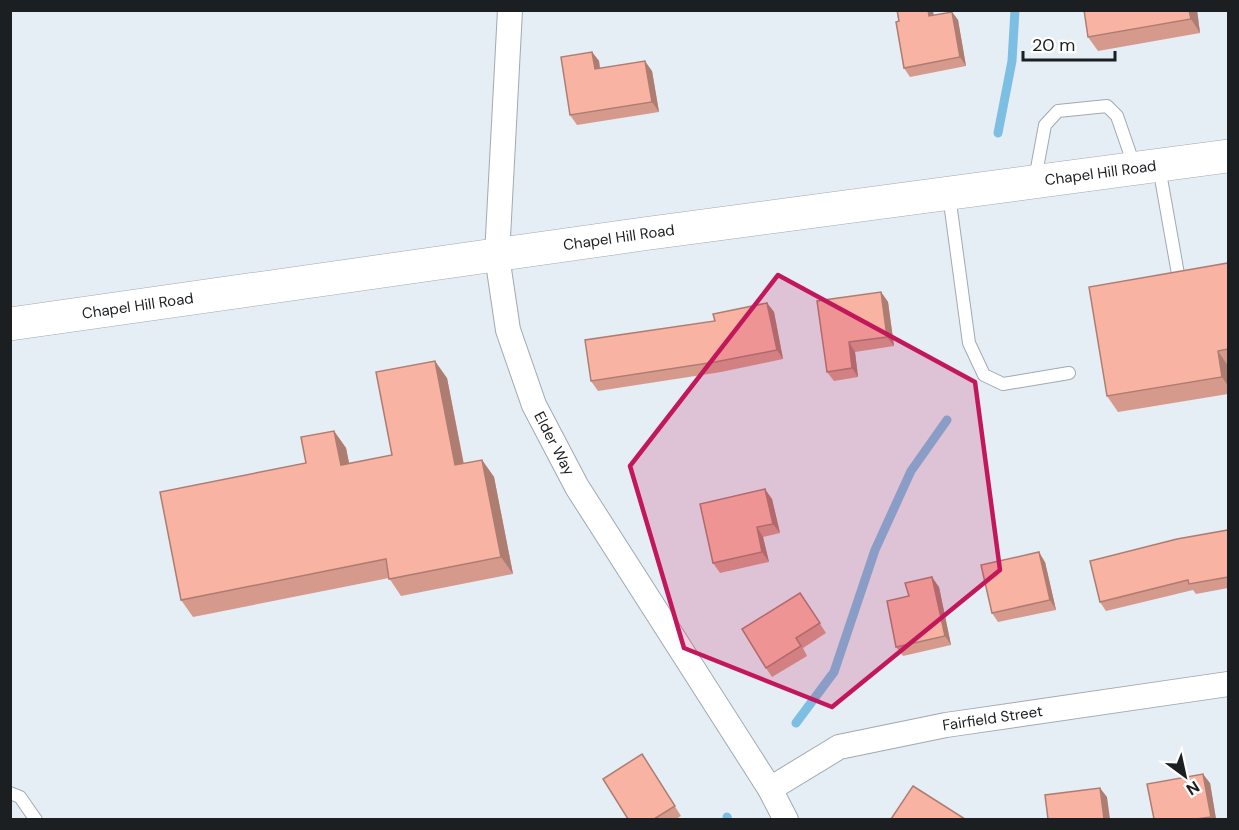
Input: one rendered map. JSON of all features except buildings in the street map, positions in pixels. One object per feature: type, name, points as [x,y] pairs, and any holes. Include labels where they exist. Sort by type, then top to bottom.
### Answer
[{"type":"main road","name":"Chapel Hill Road","points":[[10,324],[643,234],[1228,156]]},
{"type":"street","name":"Elder Way","points":[[510,10],[497,256],[508,330],[534,405],[577,487],[770,789],[786,819]]},
{"type":"street","name":"Fairfield Street","points":[[770,789],[839,747],[946,725],[1228,684]]},
{"type":"lane","points":[[1034,183],[1045,125],[1058,111],[1107,106],[1117,116],[1147,167],[1178,274]]},
{"type":"lane","points":[[949,195],[969,343],[984,375],[1003,384],[1069,373]]},
{"type":"lane","points":[[10,793],[20,797],[36,819]]},
{"type":"highlighted area","points":[[778,275],[975,382],[1000,570],[832,707],[684,648],[630,466]]},
{"type":"waterway","points":[[998,133],[1012,61],[1015,10]]},
{"type":"waterway","points":[[796,723],[834,672],[875,550],[911,471],[947,420]]}]
